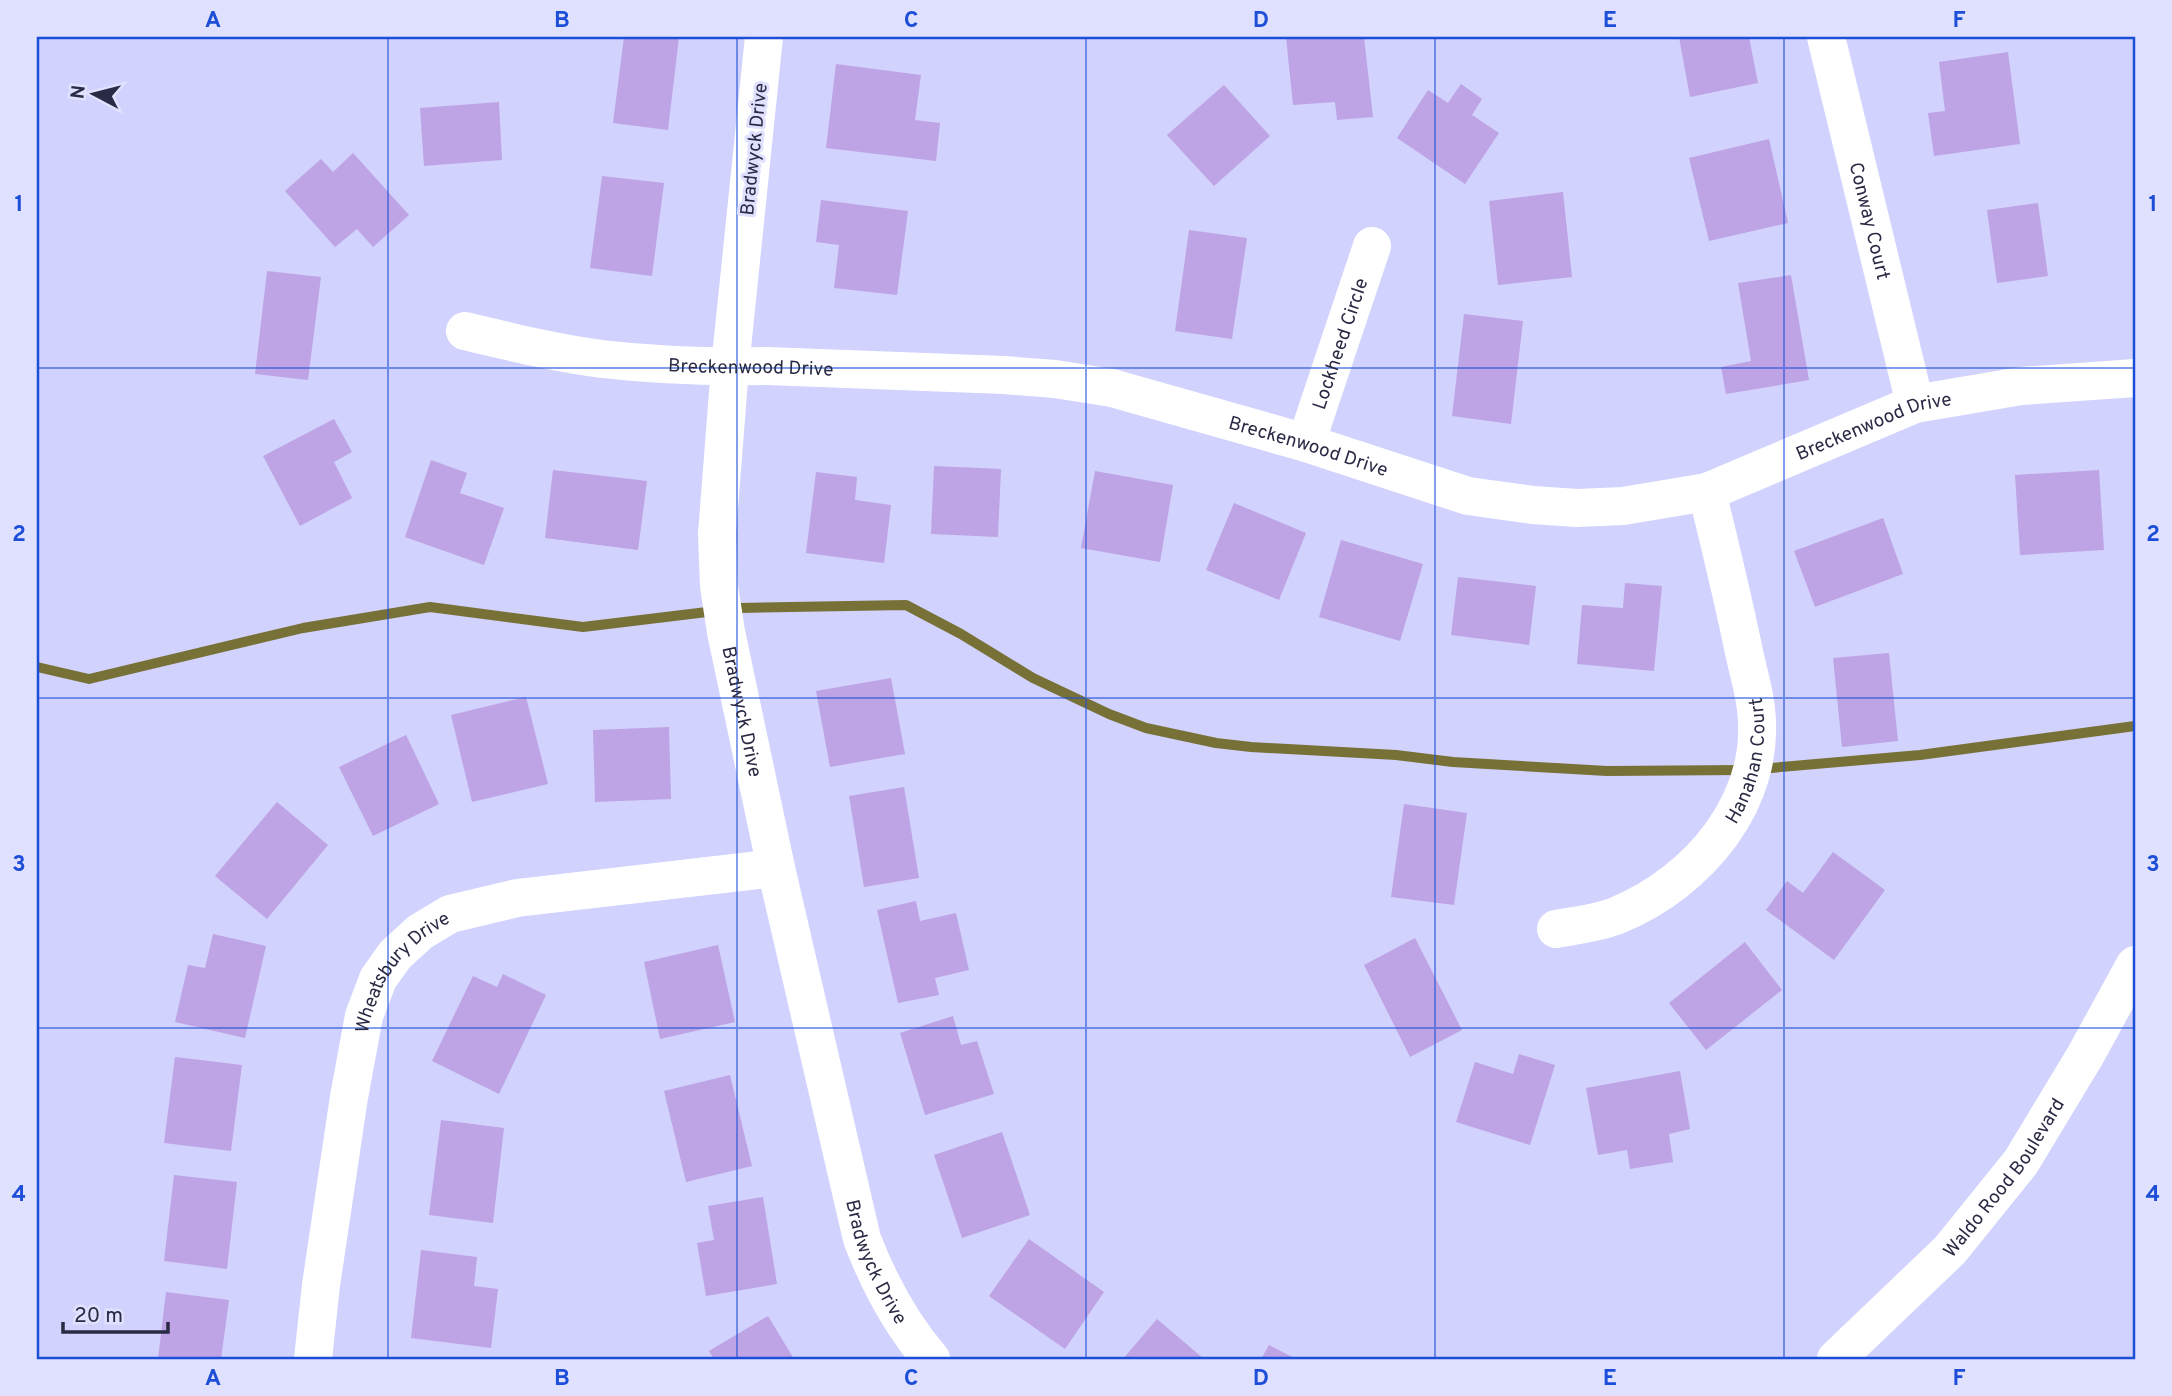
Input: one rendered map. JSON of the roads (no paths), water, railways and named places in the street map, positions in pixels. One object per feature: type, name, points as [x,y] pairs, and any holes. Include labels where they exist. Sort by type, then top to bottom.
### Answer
[{"type":"street","name":"Bradwyck Drive","points":[[764,37],[730,367],[717,534],[719,586],[726,632],[776,869],[862,1240],[876,1277],[892,1306],[931,1359]]},
{"type":"street","name":"Conway Court","points":[[1826,37],[1915,404]]},
{"type":"street","name":"Lockheed Circle","points":[[1306,443],[1372,246]]},
{"type":"street","name":"Breckenwood Drive","points":[[465,331],[549,351],[603,359],[730,367],[1004,375],[1083,382],[1306,443],[1468,496],[1533,506],[1577,509],[1623,506],[1707,492],[1915,404],[2021,386],[2135,378]]},
{"type":"street","name":"Hanahan Court","points":[[1556,929],[1617,916],[1666,890],[1695,865],[1721,837],[1736,814],[1749,783],[1756,747],[1756,710],[1707,492]]},
{"type":"street","name":"Wheatsbury Drive","points":[[313,1359],[323,1271],[364,1016],[378,979],[395,955],[420,932],[450,914],[480,905],[517,898],[776,869]]},
{"type":"street","name":"Waldo Rood Boulevard","points":[[1836,1359],[1950,1250],[2021,1162],[2085,1056],[2135,965]]},
{"type":"waterway","points":[[37,667],[89,679],[303,628],[430,607],[583,627],[740,608],[906,605],[961,634],[1033,678],[1109,714],[1146,728],[1216,743],[1607,771],[1743,770]]},
{"type":"waterway","points":[[1759,769],[1920,755],[2135,726]]}]
